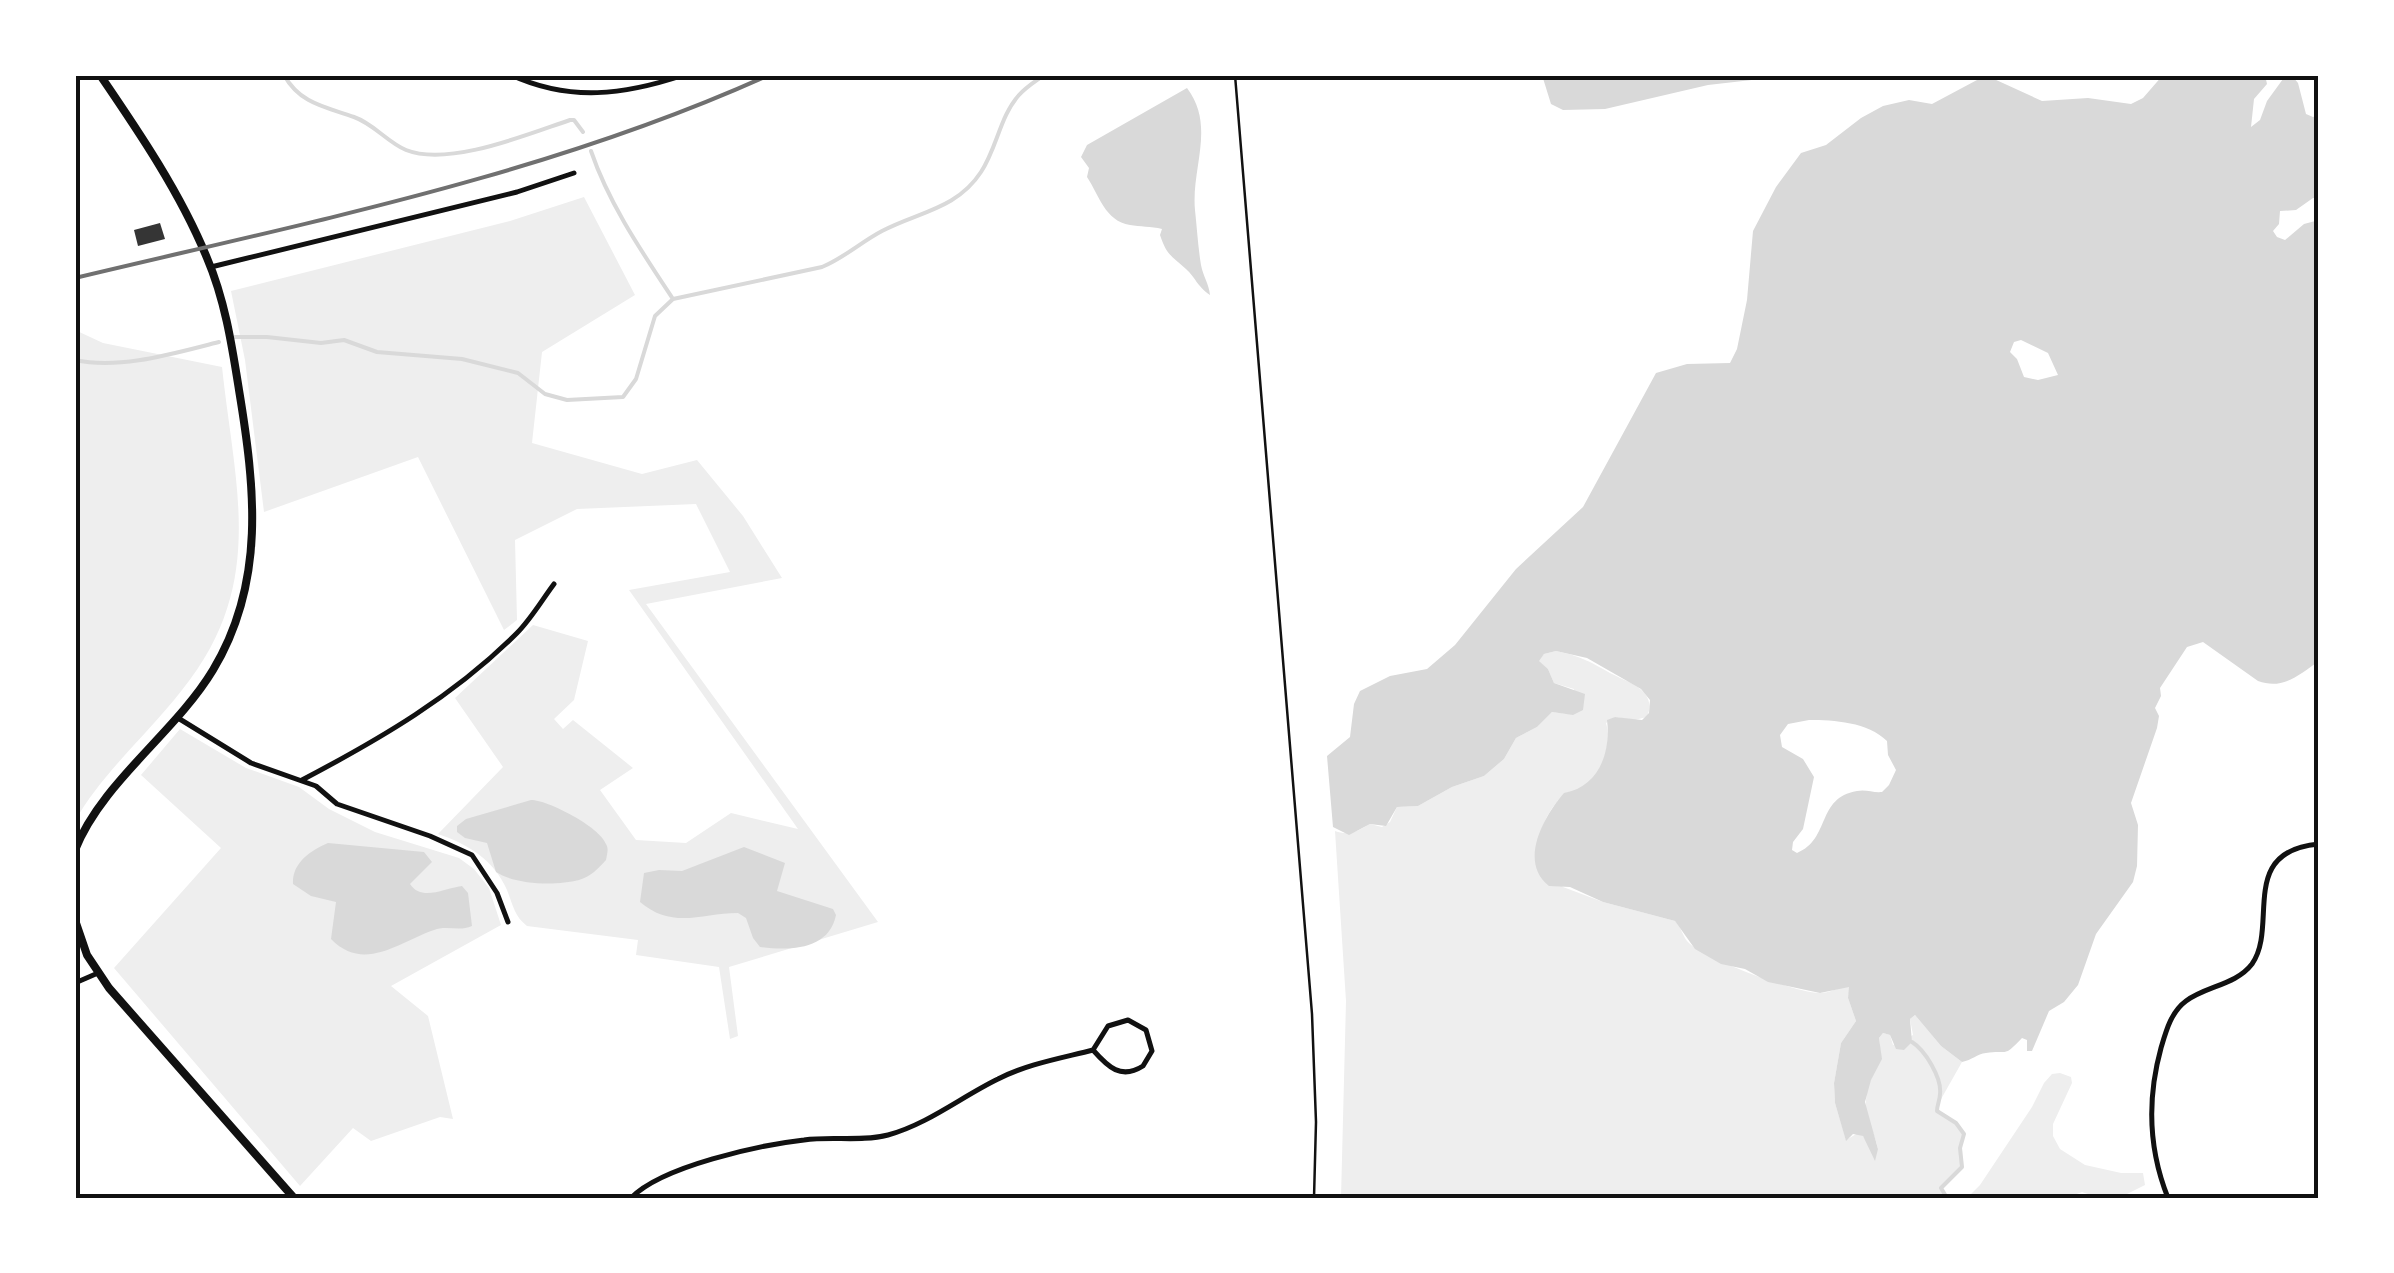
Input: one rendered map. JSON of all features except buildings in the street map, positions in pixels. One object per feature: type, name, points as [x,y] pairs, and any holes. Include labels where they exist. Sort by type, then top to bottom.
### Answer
[{"type":"street","points":[[75,850],[89,822],[212,672],[237,622],[252,558],[253,485],[248,446],[229,331],[211,267],[189,218],[100,75]]},
{"type":"street","points":[[511,75],[555,91],[590,94],[638,90],[684,75]]},
{"type":"street","points":[[211,267],[517,192],[574,172]]},
{"type":"street","points":[[302,780],[390,734],[430,707],[519,632],[554,584]]},
{"type":"street","points":[[178,718],[251,762],[316,786],[337,804],[430,836],[472,856],[497,892],[508,922]]},
{"type":"street","points":[[2168,1198],[2154,1154],[2150,1124],[2156,1067],[2171,1020],[2190,998],[2232,980],[2254,962],[2260,947],[2264,886],[2276,864],[2308,845],[2319,844]]},
{"type":"street","points":[[75,920],[98,974],[294,1198]]},
{"type":"street","points":[[75,983],[98,974]]},
{"type":"street","points":[[631,1198],[651,1182],[675,1171],[737,1154],[801,1140],[886,1135],[918,1124],[1006,1075],[1094,1050],[1108,1026],[1124,1020],[1143,1026],[1152,1042],[1146,1063],[1127,1073],[1110,1068],[1094,1050]]},
{"type":"path","points":[[1236,75],[1313,1034],[1314,1198]]},
{"type":"shaded area","points":[[1542,75],[1796,75],[1708,85],[1605,109],[1563,110],[1551,104]]},
{"type":"shaded area","points":[[2163,75],[2265,75],[2267,84],[2254,99],[2251,127],[2260,120],[2267,101],[2283,79],[2293,77],[2306,114],[2319,115],[2319,198],[2296,210],[2280,211],[2279,224],[2273,231],[2285,240],[2304,224],[2319,220],[2319,661],[2290,680],[2275,684],[2258,681],[2203,642],[2187,647],[2160,688],[2155,708],[2159,716],[2157,728],[2131,803],[2138,825],[2133,882],[2096,934],[2078,985],[2064,1002],[2049,1011],[2032,1051],[2027,1051],[2027,1040],[2022,1038],[2008,1051],[1962,1062],[1941,1046],[1915,1015],[1910,1019],[1912,1042],[1904,1050],[1896,1049],[1890,1035],[1883,1033],[1879,1038],[1882,1059],[1865,1102],[1878,1149],[1875,1161],[1863,1136],[1853,1134],[1846,1141],[1835,1103],[1841,1043],[1856,1021],[1848,998],[1849,987],[1820,993],[1768,982],[1695,949],[1675,921],[1603,902],[1570,887],[1549,886],[1540,876],[1535,852],[1542,826],[1564,793],[1586,784],[1594,776],[1607,744],[1607,720],[1642,720],[1649,713],[1650,700],[1641,689],[1587,658],[1556,651],[1544,654],[1539,661],[1554,683],[1585,694],[1583,710],[1573,715],[1552,712],[1537,727],[1516,738],[1504,759],[1484,776],[1452,787],[1418,806],[1397,807],[1386,826],[1370,824],[1349,835],[1333,827],[1327,756],[1350,737],[1354,704],[1360,691],[1390,676],[1427,669],[1455,645],[1516,569],[1583,507],[1656,373],[1687,364],[1730,363],[1737,349],[1747,300],[1753,231],[1776,187],[1801,153],[1826,145],[1883,106],[1909,100],[1932,104],[1977,80],[1994,79],[2042,101],[2088,98],[2131,104],[2143,98]],"holes":[[[2021,340],[2048,353],[2058,375],[2038,380],[2024,377],[2010,352],[2014,342]],[[1809,720],[1850,723],[1879,735],[1887,741],[1888,755],[1896,770],[1882,792],[1857,791],[1835,802],[1815,838],[1797,853],[1792,850],[1793,842],[1803,829],[1814,777],[1803,759],[1782,747],[1780,735],[1788,724]]]},
{"type":"shaded area","points":[[1187,88],[1200,117],[1195,210],[1201,265],[1210,295],[1167,251],[1160,235],[1162,229],[1121,223],[1109,213],[1087,177],[1089,168],[1081,157],[1087,145]]},
{"type":"shaded area","points":[[584,197],[635,295],[542,352],[532,443],[642,474],[697,460],[743,516],[782,578],[646,604],[878,922],[729,967],[738,1036],[730,1039],[719,967],[636,955],[638,940],[527,926],[517,914],[502,879],[487,862],[470,848],[438,834],[503,767],[455,698],[533,625],[588,641],[574,700],[554,719],[563,729],[573,720],[633,768],[600,790],[636,840],[686,843],[731,813],[798,829],[629,590],[730,572],[696,504],[577,509],[515,540],[517,620],[504,630],[418,457],[264,512],[245,360],[231,291],[510,221]]},
{"type":"shaded area","points":[[75,330],[103,343],[222,367],[239,534],[226,612],[209,651],[182,690],[98,786],[75,821]]},
{"type":"shaded area","points":[[1556,651],[1584,659],[1633,684],[1649,700],[1649,708],[1647,717],[1615,717],[1606,723],[1608,740],[1601,767],[1583,788],[1556,803],[1545,821],[1535,855],[1563,887],[1675,921],[1687,941],[1729,965],[1808,991],[1823,993],[1850,987],[1848,998],[1856,1021],[1841,1043],[1835,1103],[1846,1140],[1858,1133],[1873,1152],[1878,1149],[1866,1101],[1879,1057],[1879,1038],[1883,1033],[1890,1035],[1893,1045],[1913,1035],[1910,1019],[1915,1015],[1941,1046],[1962,1062],[1936,1108],[1964,1134],[1960,1148],[1962,1167],[1941,1188],[1947,1198],[1341,1198],[1346,1001],[1335,831],[1353,832],[1370,824],[1382,827],[1390,822],[1397,807],[1418,806],[1452,787],[1484,776],[1504,759],[1516,738],[1537,727],[1552,712],[1567,714],[1574,689],[1554,683],[1548,669],[1538,661],[1544,654]]},
{"type":"shaded area","points":[[180,729],[246,768],[299,787],[329,809],[375,832],[459,858],[489,888],[501,925],[391,986],[428,1016],[453,1119],[440,1117],[371,1141],[353,1128],[300,1186],[114,968],[221,848],[141,775]]},
{"type":"shaded area","points":[[531,800],[561,809],[594,830],[607,846],[606,860],[579,880],[525,882],[496,872],[487,843],[457,832],[457,826],[466,819]]},
{"type":"shaded area","points":[[328,843],[424,852],[432,862],[410,884],[427,893],[462,886],[468,893],[472,926],[439,929],[382,952],[356,954],[343,949],[331,939],[336,902],[311,896],[293,884],[303,859]]},
{"type":"shaded area","points":[[744,847],[785,863],[777,891],[833,909],[836,915],[832,927],[817,942],[784,949],[760,947],[746,918],[738,913],[676,918],[652,911],[640,902],[644,873],[682,871]]},
{"type":"shaded area","points":[[2052,1074],[2071,1077],[2072,1083],[2053,1124],[2053,1136],[2060,1149],[2085,1165],[2121,1173],[2143,1173],[2145,1185],[2119,1198],[2100,1198],[2082,1192],[2066,1198],[1967,1198],[1980,1185],[2044,1083]]},
{"type":"waterway","points":[[284,75],[306,98],[361,120],[399,147],[424,154],[488,147],[570,120],[583,132]]},
{"type":"waterway","points":[[235,337],[321,343],[344,340],[377,352],[462,359],[518,373],[545,394],[567,400],[623,397],[636,379],[655,316],[673,299],[822,267],[882,231],[949,202],[981,172],[1013,103],[1044,75]]},
{"type":"waterway","points":[[591,151],[617,209],[673,299]]},
{"type":"waterway","points":[[75,360],[129,362],[219,342]]},
{"type":"waterway","points":[[1912,1042],[1927,1058],[1938,1080],[1937,1111],[1956,1123],[1964,1134],[1960,1148],[1962,1167],[1941,1188],[1947,1198]]},
{"type":"railway","points":[[75,278],[339,216],[514,168],[600,141],[769,75]]}]
